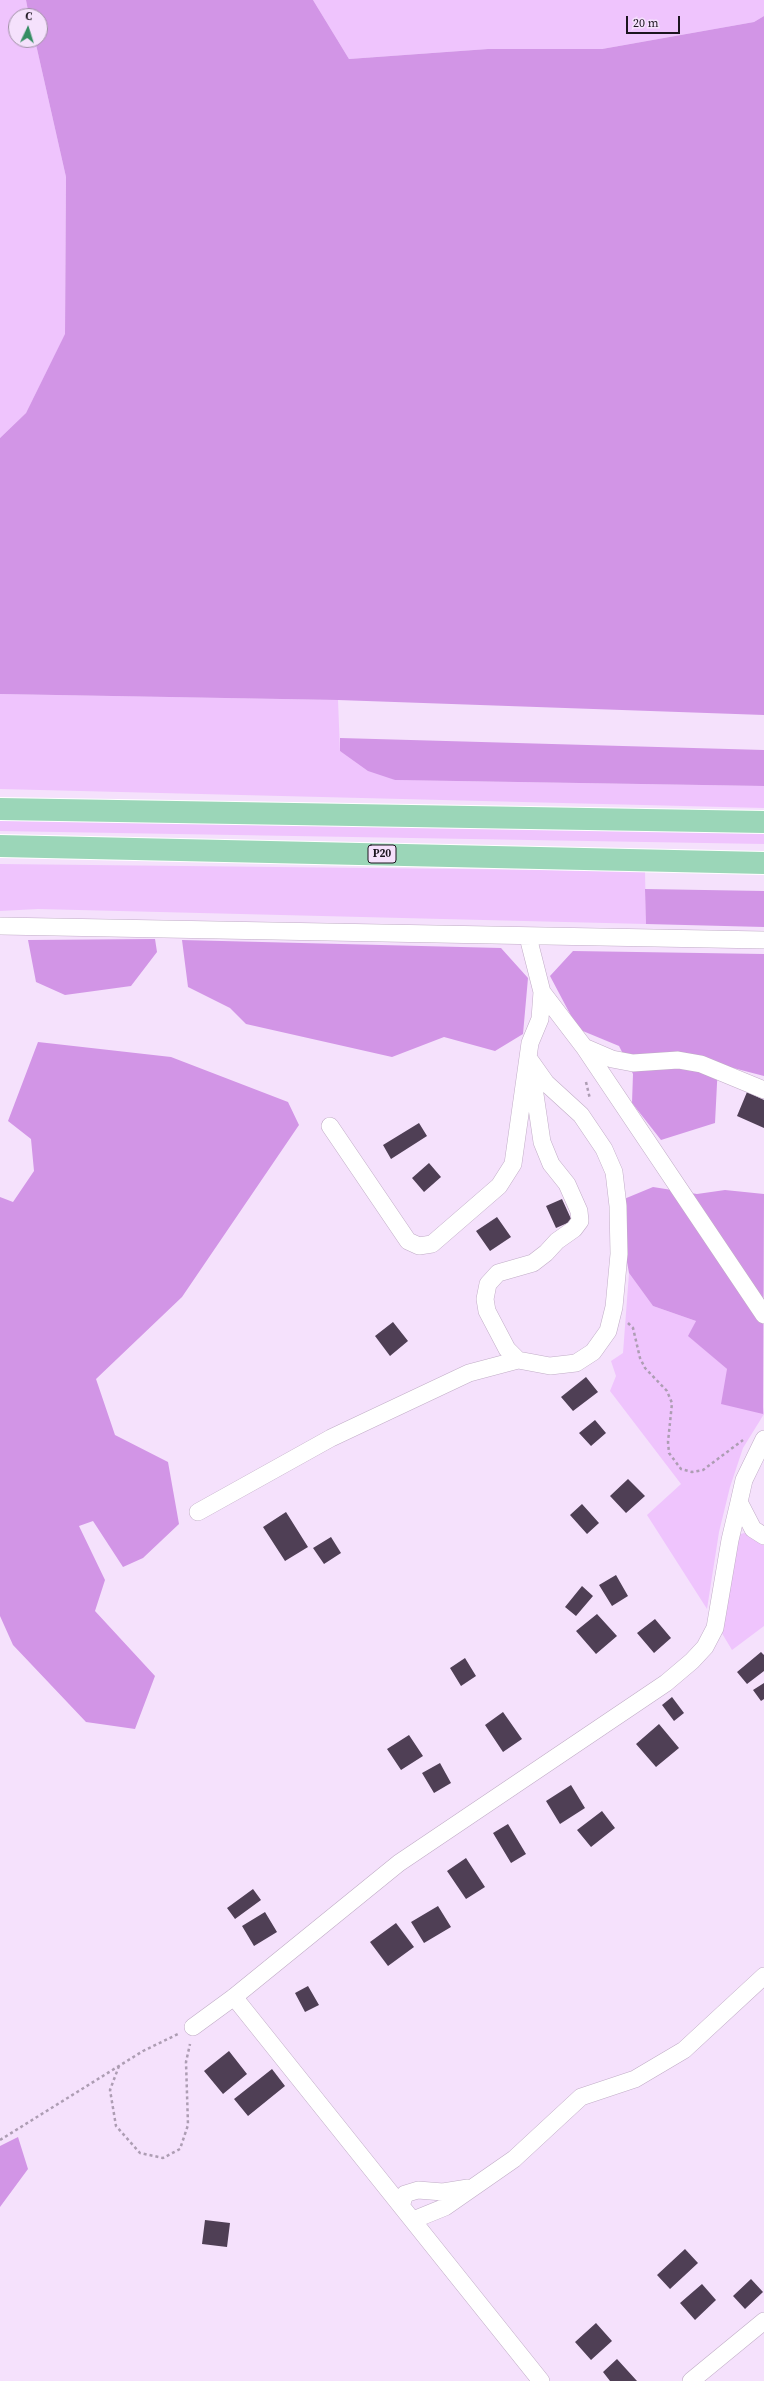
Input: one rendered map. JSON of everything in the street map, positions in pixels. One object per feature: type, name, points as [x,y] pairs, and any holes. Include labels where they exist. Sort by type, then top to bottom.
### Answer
[{"type":"main road","points":[[0,809],[764,822]]},
{"type":"main road","name":"Р20","points":[[0,846],[38,845],[764,863]]},
{"type":"street","points":[[0,926],[528,937],[764,940]]},
{"type":"street","points":[[330,1126],[408,1241],[419,1246],[432,1244],[500,1186],[513,1164],[530,1043],[540,1019],[542,992],[528,937]]},
{"type":"street","points":[[542,992],[584,1047],[764,1315]]},
{"type":"street","points":[[584,1047],[612,1059],[633,1063],[678,1060],[701,1064],[764,1090]]},
{"type":"street","points":[[198,1512],[331,1438],[470,1373],[518,1360],[550,1366],[576,1363],[593,1352],[608,1331],[614,1307],[618,1254],[618,1213],[614,1172],[604,1149],[581,1115],[546,1083],[529,1058]]},
{"type":"street","points":[[518,1360],[507,1350],[487,1311],[485,1298],[488,1284],[498,1274],[533,1263],[546,1253],[556,1241],[574,1229],[580,1221],[580,1211],[567,1184],[551,1164],[542,1142],[529,1058]]},
{"type":"street","points":[[193,2028],[234,1997],[399,1863],[666,1683],[692,1661],[705,1646],[715,1628],[730,1540],[744,1480],[764,1439]]},
{"type":"street","points":[[739,1502],[753,1529],[764,1536]]},
{"type":"street","points":[[413,2220],[445,2207],[514,2159],[582,2097],[634,2080],[684,2050],[764,1976]]},
{"type":"street","points":[[234,1997],[541,2381]]},
{"type":"street","points":[[401,2206],[405,2194],[418,2190],[443,2192],[474,2186]]},
{"type":"street","points":[[691,2381],[764,2321]]},
{"type":"path","points":[[586,1078],[592,1106]]},
{"type":"path","points":[[614,1307],[633,1328],[640,1358],[646,1368],[667,1391],[672,1403],[668,1442],[670,1453],[681,1469],[692,1472],[703,1470],[747,1438]]},
{"type":"path","points":[[119,2066],[110,2090],[116,2126],[140,2153],[163,2158],[180,2149],[188,2125],[186,2062],[193,2028]]},
{"type":"path","points":[[0,2140],[143,2050],[193,2028]]},
{"type":"shaded area","points":[[0,0],[26,0],[28,8],[8,8],[8,48],[37,48],[66,177],[65,335],[26,413],[0,438]]},
{"type":"shaded area","points":[[26,0],[313,0],[349,59],[488,49],[602,49],[754,22],[764,16],[764,715],[338,700],[0,694],[0,438],[26,413],[65,334],[66,177],[37,48],[48,48],[48,8],[28,8]]},
{"type":"shaded area","points":[[313,0],[764,0],[764,16],[754,22],[602,49],[488,49],[349,59]]},
{"type":"shaded area","points":[[0,694],[338,700],[340,751],[395,780],[764,786],[764,808],[0,789]]},
{"type":"shaded area","points":[[340,738],[764,750],[764,786],[395,780],[368,771],[340,751]]},
{"type":"shaded area","points":[[0,818],[764,831],[764,844],[0,831]]},
{"type":"shaded area","points":[[0,864],[645,871],[646,924],[38,909],[0,911]]},
{"type":"shaded area","points":[[645,889],[764,891],[764,927],[646,924]]},
{"type":"shaded area","points":[[155,939],[157,952],[131,986],[65,995],[36,982],[28,940]]},
{"type":"shaded area","points":[[182,940],[501,948],[528,978],[523,1034],[495,1051],[444,1037],[392,1057],[246,1024],[230,1008],[188,987]]},
{"type":"shaded area","points":[[573,951],[764,954],[764,1076],[718,1064],[715,1123],[661,1140],[632,1103],[633,1074],[619,1046],[578,1029],[550,976]]},
{"type":"shaded area","points":[[38,1042],[171,1057],[288,1102],[299,1125],[182,1297],[96,1379],[115,1435],[168,1462],[179,1524],[143,1558],[123,1567],[93,1521],[79,1526],[105,1580],[95,1611],[155,1676],[135,1729],[86,1722],[13,1645],[0,1616],[0,1197],[13,1202],[34,1171],[31,1139],[8,1121]]},
{"type":"shaded area","points":[[653,1187],[697,1194],[725,1190],[764,1194],[763,1414],[721,1404],[727,1369],[688,1336],[696,1321],[653,1306],[629,1273],[623,1240],[624,1199]]},
{"type":"shaded area","points":[[629,1273],[653,1306],[696,1321],[689,1336],[727,1369],[763,1413],[764,1407],[764,1414],[743,1448],[730,1487],[719,1532],[707,1609],[647,1515],[681,1484],[610,1391],[616,1376],[611,1361],[623,1353]]},
{"type":"shaded area","points":[[744,1533],[750,1534],[764,1545],[764,1626],[732,1650],[720,1630],[738,1535]]},
{"type":"shaded area","points":[[18,2137],[28,2169],[0,2207],[0,2146]]},
{"type":"building","points":[[747,1092],[764,1100],[764,1128],[737,1116]]},
{"type":"building","points":[[419,1123],[427,1136],[391,1159],[383,1145]]},
{"type":"building","points":[[429,1163],[441,1177],[424,1192],[412,1178]]},
{"type":"building","points":[[562,1199],[572,1221],[556,1228],[546,1206]]},
{"type":"building","points":[[497,1217],[511,1237],[490,1251],[476,1231]]},
{"type":"building","points":[[393,1322],[408,1341],[390,1356],[375,1336]]},
{"type":"building","points":[[586,1377],[598,1392],[573,1411],[561,1397]]},
{"type":"building","points":[[595,1420],[606,1433],[591,1446],[579,1433]]},
{"type":"building","points":[[628,1479],[645,1496],[626,1513],[610,1496]]},
{"type":"building","points":[[582,1504],[599,1523],[587,1534],[570,1515]]},
{"type":"building","points":[[286,1512],[308,1547],[285,1561],[263,1527]]},
{"type":"building","points":[[331,1537],[341,1553],[324,1564],[313,1548]]},
{"type":"building","points":[[616,1575],[628,1596],[612,1606],[599,1585]]},
{"type":"building","points":[[582,1586],[593,1596],[576,1616],[565,1607]]},
{"type":"building","points":[[597,1614],[617,1636],[596,1654],[576,1631]]},
{"type":"building","points":[[655,1619],[671,1638],[654,1653],[637,1633]]},
{"type":"building","points":[[761,1652],[764,1655],[764,1671],[747,1684],[737,1672]]},
{"type":"building","points":[[465,1658],[476,1676],[461,1686],[450,1668]]},
{"type":"building","points":[[764,1683],[764,1699],[761,1701],[753,1690]]},
{"type":"building","points":[[672,1697],[684,1713],[674,1721],[662,1705]]},
{"type":"building","points":[[503,1712],[522,1739],[503,1752],[485,1725]]},
{"type":"building","points":[[659,1724],[679,1748],[656,1767],[636,1744]]},
{"type":"building","points":[[409,1735],[423,1756],[401,1770],[387,1749]]},
{"type":"building","points":[[440,1763],[451,1783],[434,1793],[422,1773]]},
{"type":"building","points":[[571,1785],[585,1808],[560,1824],[546,1801]]},
{"type":"building","points":[[602,1811],[615,1828],[591,1847],[577,1830]]},
{"type":"building","points":[[508,1824],[526,1854],[511,1863],[493,1833]]},
{"type":"building","points":[[466,1858],[485,1887],[466,1899],[447,1871]]},
{"type":"building","points":[[253,1889],[261,1900],[235,1919],[227,1908]]},
{"type":"building","points":[[438,1906],[451,1927],[424,1943],[411,1922]]},
{"type":"building","points":[[265,1912],[277,1932],[254,1946],[242,1926]]},
{"type":"building","points":[[396,1923],[414,1947],[388,1966],[370,1942]]},
{"type":"building","points":[[308,1986],[319,2005],[305,2012],[295,1993]]},
{"type":"building","points":[[229,2051],[247,2074],[223,2094],[204,2071]]},
{"type":"building","points":[[272,2069],[285,2086],[248,2116],[234,2099]]},
{"type":"building","points":[[205,2220],[230,2223],[227,2247],[202,2244]]},
{"type":"building","points":[[685,2249],[698,2263],[670,2289],[657,2275]]},
{"type":"building","points":[[751,2279],[763,2292],[745,2309],[733,2296]]},
{"type":"building","points":[[702,2284],[716,2300],[695,2320],[680,2303]]},
{"type":"building","points":[[596,2323],[612,2341],[591,2360],[575,2342]]},
{"type":"building","points":[[617,2359],[637,2381],[610,2381],[603,2372]]}]
